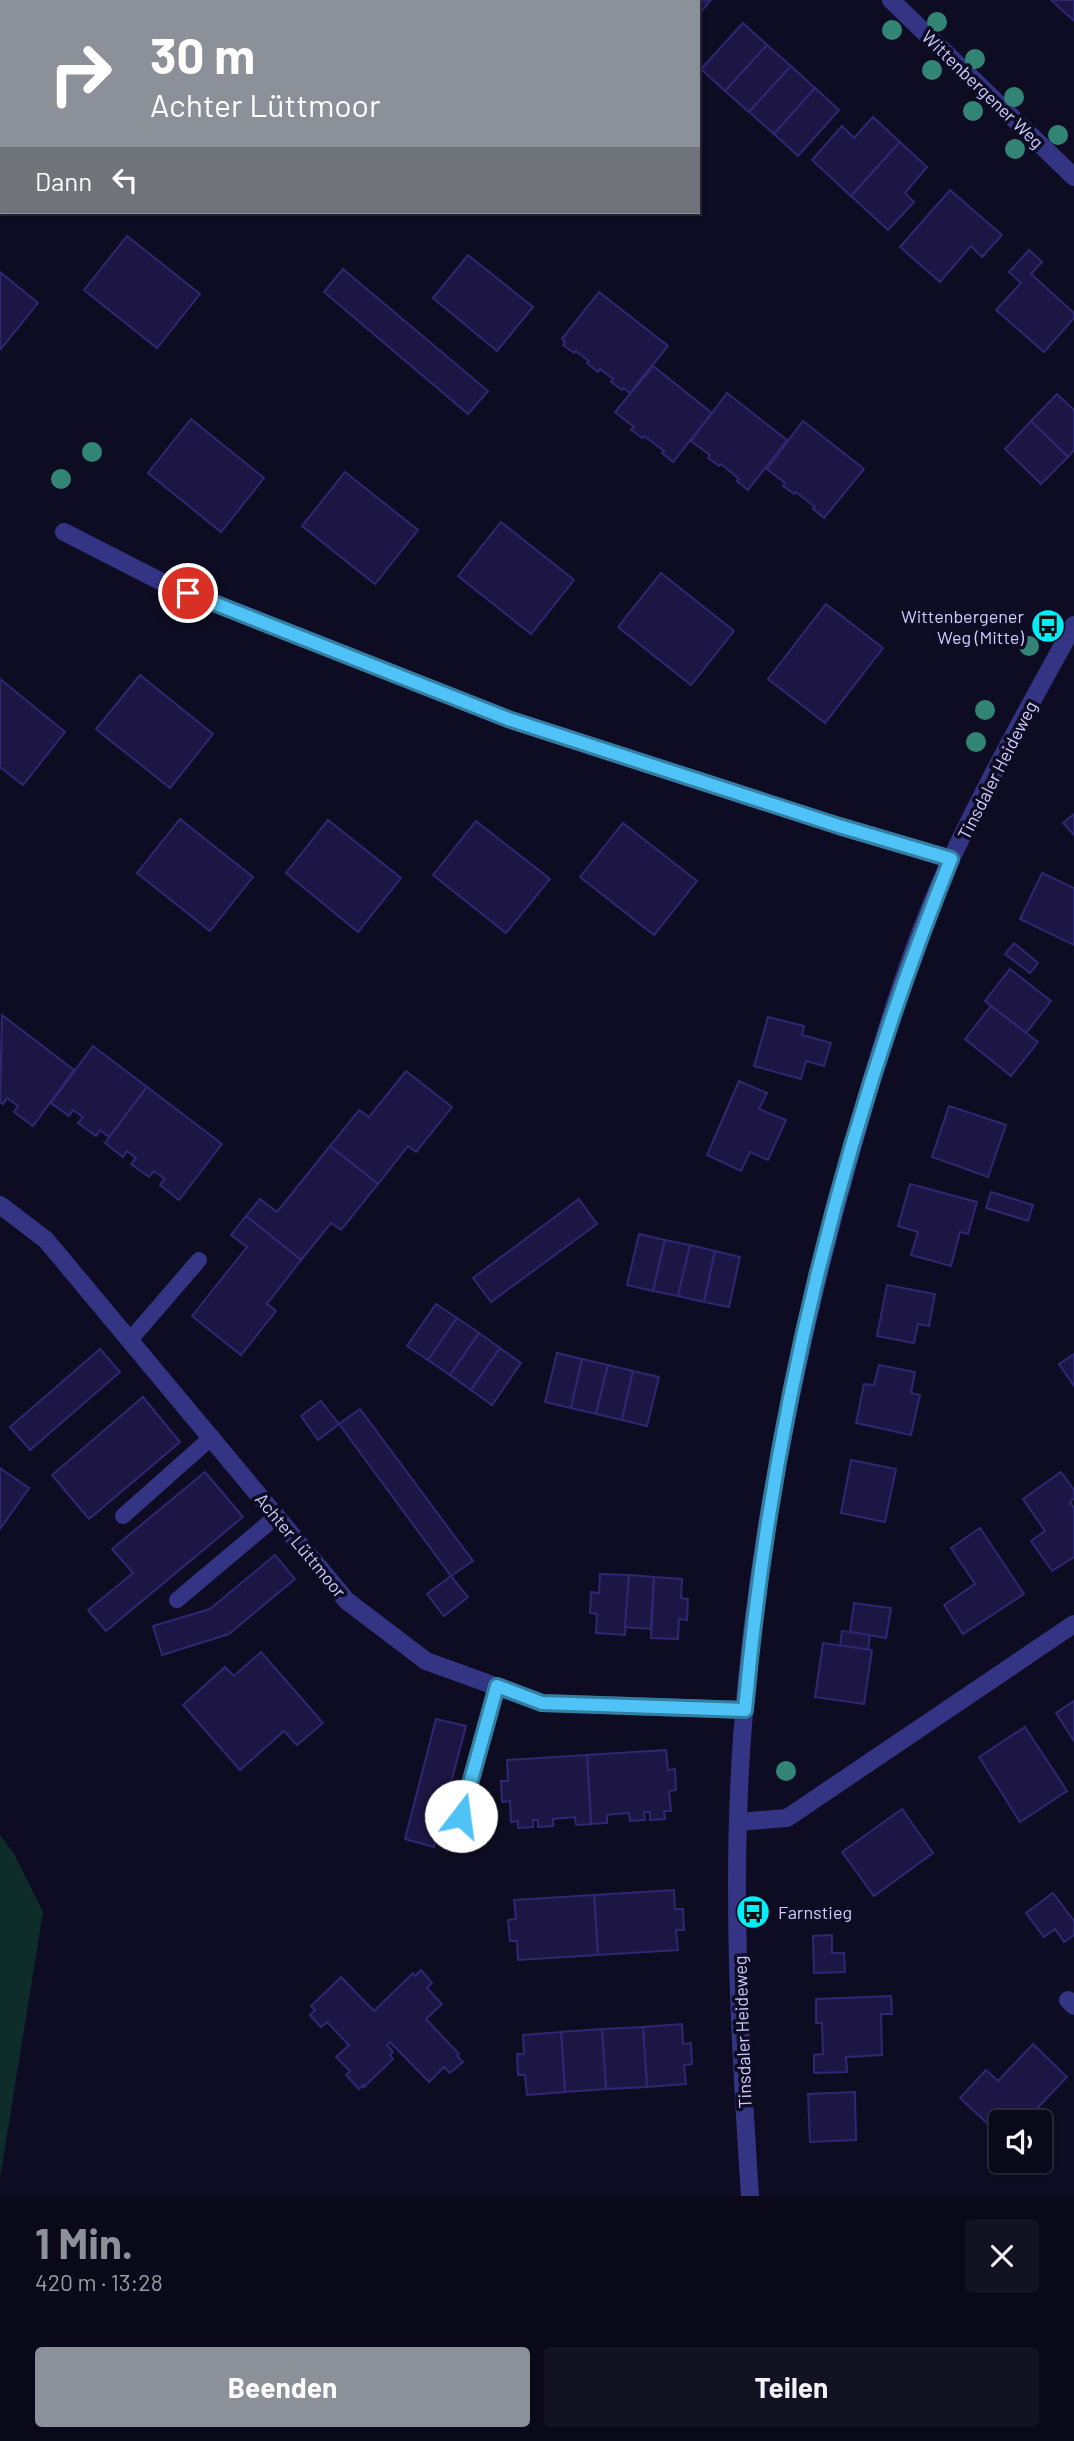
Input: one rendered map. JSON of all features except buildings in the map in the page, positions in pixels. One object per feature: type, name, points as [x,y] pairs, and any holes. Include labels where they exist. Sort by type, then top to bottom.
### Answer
[{"type":"street","name":"Wittenbergener Weg","points":[[891,0],[1074,177]]},
{"type":"street","points":[[64,532],[164,583],[508,719],[839,826],[951,859]]},
{"type":"street","name":"Tinsdaler Heideweg","points":[[750,2196],[739,1963],[738,1822],[752,1626],[789,1405],[820,1263],[878,1059],[917,943],[951,859],[1074,625]]},
{"type":"street","name":"Achter Lüttmoor","points":[[0,1205],[46,1240],[346,1601],[426,1661],[542,1703],[745,1710]]},
{"type":"street","points":[[738,1822],[787,1818],[1074,1624]]},
{"type":"lane","points":[[130,1340],[199,1260]]},
{"type":"lane","points":[[123,1516],[212,1437]]},
{"type":"lane","points":[[177,1600],[277,1516]]},
{"type":"lane","points":[[454,1842],[497,1686]]},
{"type":"green space","points":[[0,1835],[14,1854],[43,1912],[0,2178]]},
{"type":"place","name":"Wittenbergener Weg (Mitte)","points":[[1048,626]]},
{"type":"place","name":"Farnstieg","points":[[753,1912]]},
{"type":"route","points":[[188,593],[508,719],[839,826],[951,859],[917,943],[878,1059],[820,1263],[769,1512],[752,1626],[745,1710],[542,1703],[497,1686],[461,1816]]}]
